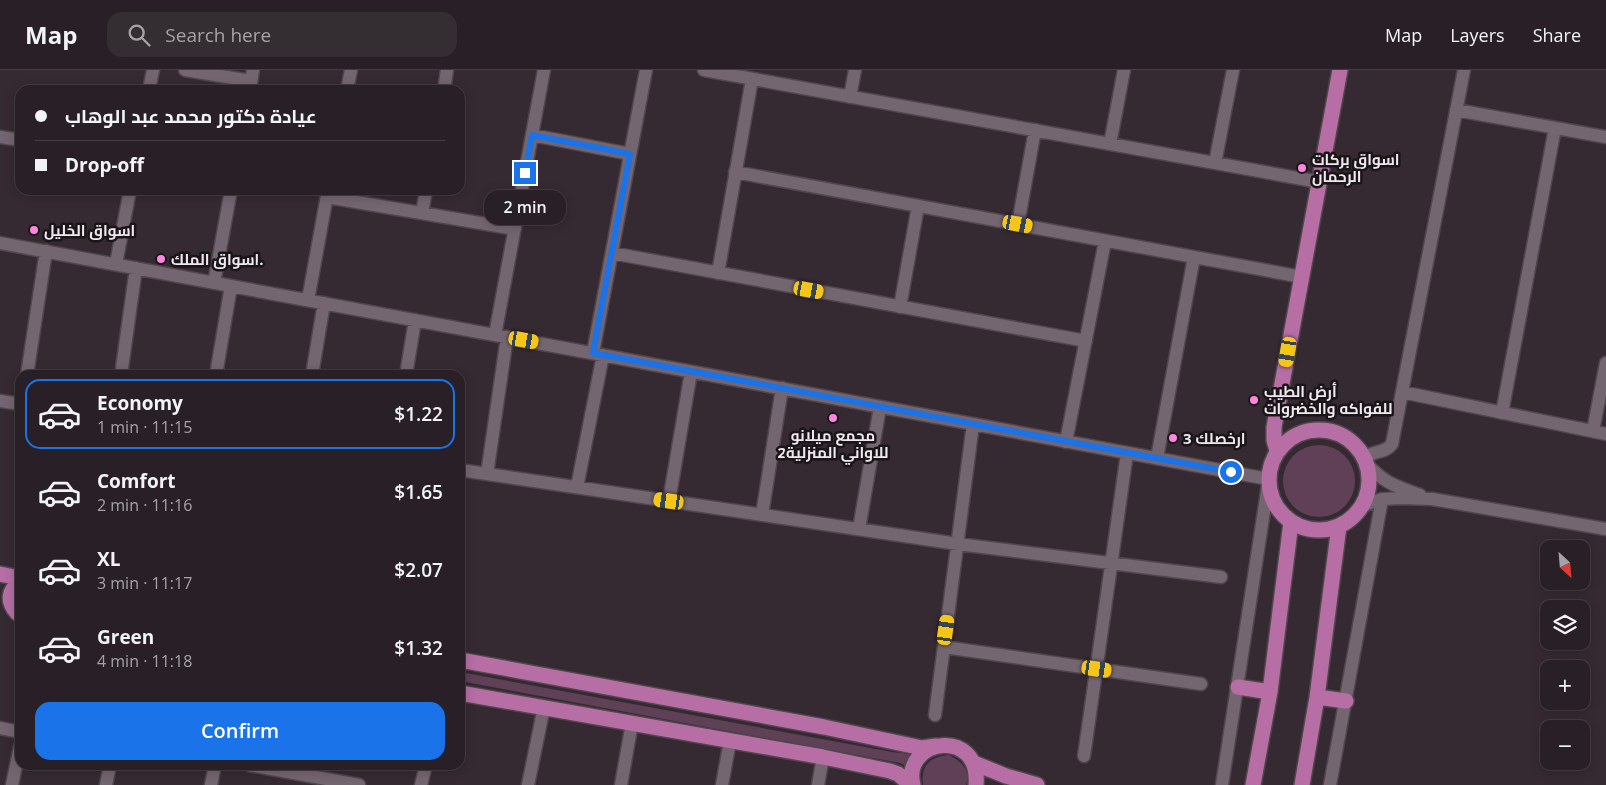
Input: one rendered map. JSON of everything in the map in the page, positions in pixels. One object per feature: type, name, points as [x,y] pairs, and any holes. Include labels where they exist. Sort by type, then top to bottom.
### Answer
[{"type":"main road","points":[[1277,451],[1274,440],[1274,427],[1340,70]]},
{"type":"main road","points":[[1322,430],[1342,436],[1355,445],[1365,460],[1368,472],[1368,492],[1359,510],[1339,526],[1323,530],[1306,529],[1291,522],[1280,512],[1272,500],[1268,482],[1269,469],[1277,451],[1288,440],[1302,432],[1322,430]]},
{"type":"main road","points":[[1253,785],[1270,692],[1291,522]]},
{"type":"main road","points":[[1302,785],[1317,697],[1339,526]]},
{"type":"main road","points":[[0,574],[15,577]]},
{"type":"main road","points":[[15,586],[10,597],[15,610]]},
{"type":"main road","points":[[0,609],[15,612]]},
{"type":"main road","points":[[465,661],[824,727],[922,748],[947,744],[958,747],[968,754],[974,763],[977,774],[976,785]]},
{"type":"main road","points":[[1238,688],[1270,692]]},
{"type":"main road","points":[[465,693],[823,757],[890,771],[898,774],[912,785]]},
{"type":"main road","points":[[1317,697],[1346,701]]},
{"type":"main road","points":[[912,785],[913,770],[917,760],[925,751],[936,746]]},
{"type":"main road","points":[[974,763],[1006,776],[1037,785]]},
{"type":"street","points":[[150,85],[153,70]]},
{"type":"street","points":[[185,70],[251,80]]},
{"type":"street","points":[[348,85],[350,70]]},
{"type":"street","points":[[445,85],[447,70]]},
{"type":"street","points":[[487,474],[501,336],[515,229],[544,70]]},
{"type":"street","points":[[577,487],[612,253],[646,70]]},
{"type":"street","points":[[704,70],[1319,182]]},
{"type":"street","points":[[850,97],[855,70]]},
{"type":"street","points":[[1110,144],[1124,70]]},
{"type":"street","points":[[1215,163],[1233,70]]},
{"type":"street","points":[[1432,500],[1394,486],[1376,474],[1365,460],[1371,453],[1386,450],[1392,444],[1464,70]]},
{"type":"street","points":[[718,273],[752,79]]},
{"type":"street","points":[[1456,110],[1606,137]]},
{"type":"street","points":[[1502,413],[1555,128]]},
{"type":"street","points":[[1018,224],[1035,130]]},
{"type":"street","points":[[532,135],[630,154]]},
{"type":"street","points":[[0,137],[15,139]]},
{"type":"street","points":[[735,172],[1302,277]]},
{"type":"street","points":[[116,264],[129,195]]},
{"type":"street","points":[[214,282],[230,195]]},
{"type":"street","points":[[308,300],[328,195]]},
{"type":"street","points":[[333,195],[515,229]]},
{"type":"street","points":[[422,213],[425,195]]},
{"type":"street","points":[[900,307],[918,206]]},
{"type":"street","points":[[1066,442],[1105,241]]},
{"type":"street","points":[[0,243],[1157,458],[1268,482],[1222,785]]},
{"type":"street","points":[[28,370],[46,251]]},
{"type":"street","points":[[612,253],[1086,341]]},
{"type":"street","points":[[1157,458],[1194,257]]},
{"type":"street","points":[[122,370],[136,268]]},
{"type":"street","points":[[217,370],[231,286]]},
{"type":"street","points":[[313,370],[324,303]]},
{"type":"street","points":[[407,370],[415,320]]},
{"type":"street","points":[[1593,431],[1606,363]]},
{"type":"street","points":[[669,501],[692,372]]},
{"type":"street","points":[[762,515],[782,388]]},
{"type":"street","points":[[1402,392],[1606,434]]},
{"type":"street","points":[[0,401],[15,403]]},
{"type":"street","points":[[859,530],[880,407]]},
{"type":"street","points":[[935,715],[973,424]]},
{"type":"street","points":[[1084,756],[1127,453]]},
{"type":"street","points":[[465,471],[958,544],[1221,577]]},
{"type":"street","points":[[1359,510],[1367,504],[1382,500],[1402,498],[1432,500],[1606,530]]},
{"type":"street","points":[[1330,785],[1382,500]]},
{"type":"street","points":[[944,647],[1201,684]]},
{"type":"street","points":[[528,785],[544,708]]},
{"type":"street","points":[[621,785],[632,723]]},
{"type":"street","points":[[0,728],[15,731]]},
{"type":"street","points":[[722,785],[730,741]]},
{"type":"street","points":[[818,785],[823,757]]},
{"type":"street","points":[[12,785],[15,770]]},
{"type":"street","points":[[106,785],[109,770]]},
{"type":"street","points":[[211,785],[214,770]]},
{"type":"street","points":[[276,770],[359,785]]},
{"type":"street","points":[[421,785],[425,770]]},
{"type":"shaded area","points":[[1319,445],[1339,451],[1349,461],[1355,481],[1349,501],[1339,511],[1319,517],[1299,511],[1289,501],[1283,481],[1289,461],[1299,451]]},
{"type":"shaded area","points":[[465,673],[913,755],[908,767],[900,763],[465,682]]},
{"type":"shaded area","points":[[949,755],[957,760],[966,770],[966,785],[923,785],[923,772],[928,763],[936,758]]},
{"type":"place","name":"اسواق بركات الرحمان","points":[[1302,168]]},
{"type":"place","name":"اسواق الخليل","points":[[34,230]]},
{"type":"place","name":"اسواق الملك.","points":[[161,259]]},
{"type":"place","name":"أرض الطيب للفواكه والخضروات","points":[[1254,400]]},
{"type":"place","name":"مجمع ميلانو للاواني المنزلية2","points":[[833,418]]},
{"type":"place","name":"ارخصلك 3","points":[[1173,438]]},
{"type":"route","points":[[525,173],[532,135],[630,154],[593,353],[1231,472]]}]
